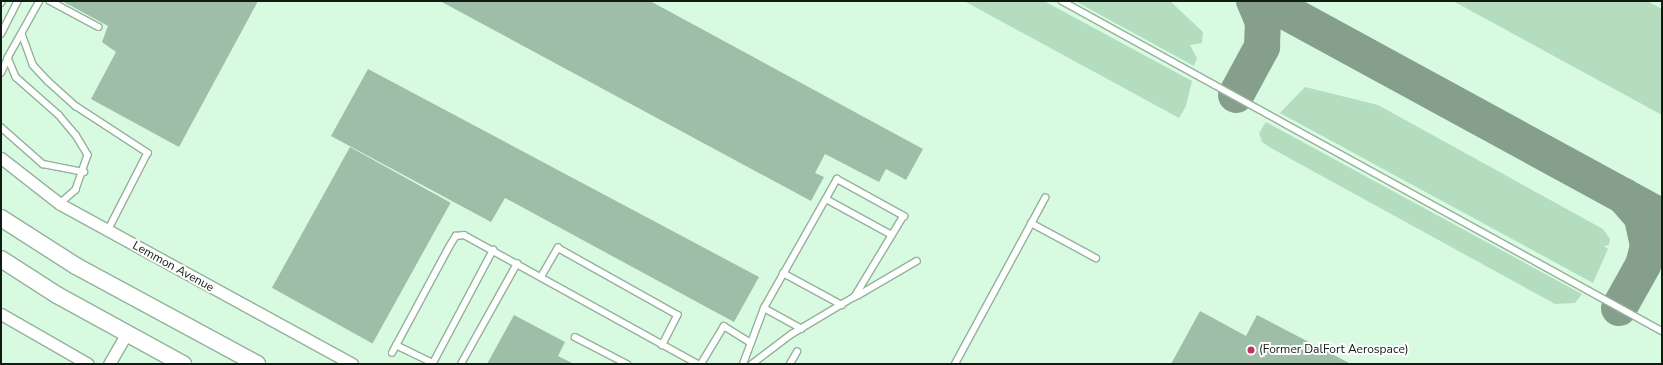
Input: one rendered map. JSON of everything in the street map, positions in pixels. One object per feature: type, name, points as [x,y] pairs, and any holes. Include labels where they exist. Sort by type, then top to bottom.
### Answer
[{"type":"main road","points":[[1,218],[76,266],[257,364]]},
{"type":"main road","points":[[1,259],[57,295],[183,364]]},
{"type":"street","name":"Lemmon Avenue","points":[[1,158],[60,204],[352,364]]},
{"type":"street","points":[[1,314],[88,364]]},
{"type":"street","points":[[109,364],[127,332]]},
{"type":"lane","points":[[1,34],[18,1]]},
{"type":"lane","points":[[1,73],[40,1]]},
{"type":"lane","points":[[50,1],[99,27]]},
{"type":"lane","points":[[1062,1],[1662,331]]},
{"type":"lane","points":[[22,34],[33,65],[48,82],[76,106],[148,153],[108,231]]},
{"type":"lane","points":[[8,58],[16,77],[76,136],[88,155],[84,172],[76,190],[60,204]]},
{"type":"lane","points":[[1,127],[43,164],[84,172]]},
{"type":"lane","points":[[743,364],[764,308],[837,179],[904,216],[855,298]]},
{"type":"lane","points":[[826,198],[892,234]]},
{"type":"lane","points":[[955,364],[1045,198]]},
{"type":"lane","points":[[1032,223],[1096,258]]},
{"type":"lane","points":[[392,353],[456,236],[464,234],[698,364]]},
{"type":"lane","points":[[541,278],[558,248],[678,315],[663,345]]},
{"type":"lane","points":[[396,344],[434,363],[493,250]]},
{"type":"lane","points":[[753,364],[802,329],[917,261]]},
{"type":"lane","points":[[461,364],[517,264]]},
{"type":"lane","points":[[783,273],[842,305]]},
{"type":"lane","points":[[764,308],[802,329]]},
{"type":"lane","points":[[702,364],[724,326],[751,343]]},
{"type":"lane","points":[[575,337],[627,364]]},
{"type":"lane","points":[[790,364],[797,352]]},
{"type":"green space","points":[[964,1],[1044,1],[1192,81],[1186,106],[1179,118]]},
{"type":"green space","points":[[1075,1],[1170,1],[1203,32],[1202,43],[1190,45],[1197,58],[1194,66]]},
{"type":"green space","points":[[1453,1],[1647,1],[1662,9],[1662,115]]},
{"type":"green space","points":[[1305,87],[1378,105],[1603,229],[1610,239],[1609,245],[1604,246],[1608,249],[1593,283],[1280,113]]},
{"type":"green space","points":[[1266,122],[1582,294],[1575,303],[1555,304],[1271,148],[1262,142],[1259,133]]},
{"type":"building","points":[[62,1],[258,1],[179,147],[91,99],[116,52],[102,42],[108,26]]},
{"type":"building","points":[[440,1],[650,1],[923,149],[906,180],[886,169],[879,182],[825,154],[815,173],[824,177],[811,201]]},
{"type":"building","points":[[368,69],[759,277],[734,322],[505,198],[491,222],[331,136]]},
{"type":"building","points":[[350,147],[451,203],[373,344],[272,288]]},
{"type":"building","name":"(Former DalFort Aerospace)","points":[[1200,311],[1246,336],[1257,315],[1351,364],[1171,364]]},
{"type":"building","points":[[514,315],[565,342],[558,356],[574,364],[487,364]]},
{"type":"taxiway","points":[[1236,95],[1262,47],[1263,22],[1254,1]]},
{"type":"taxiway","points":[[1266,1],[1662,217]]},
{"type":"taxiway","points":[[1619,308],[1643,265],[1648,246],[1642,217],[1624,196]]},
{"type":"place","name":"(Former DalFort Aerospace)","points":[[1251,350]]}]
